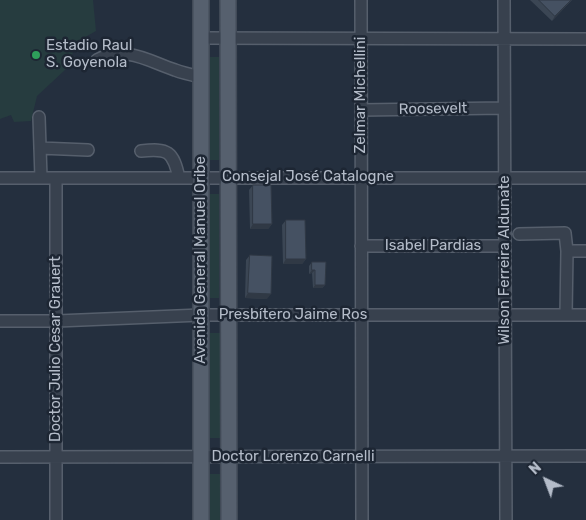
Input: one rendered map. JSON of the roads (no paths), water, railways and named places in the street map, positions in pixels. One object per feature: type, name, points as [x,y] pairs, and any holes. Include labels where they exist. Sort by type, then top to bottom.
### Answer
[{"type":"main road","name":"Avenida General Manuel Oribe","points":[[201,0],[201,520]]},
{"type":"main road","name":"Avenida General Manuel Oribe","points":[[228,0],[229,520]]},
{"type":"street","name":"Zelmar Michellini","points":[[360,0],[362,110],[360,314],[362,520]]},
{"type":"street","name":"Wilson Ferreira Aldunate","points":[[504,0],[506,520]]},
{"type":"street","points":[[201,38],[586,39]]},
{"type":"street","points":[[97,60],[108,54],[129,54],[146,58],[174,70],[201,77]]},
{"type":"street","name":"Roosevelt","points":[[362,110],[504,108]]},
{"type":"street","points":[[39,117],[40,178]]},
{"type":"street","points":[[40,148],[88,150]]},
{"type":"street","points":[[141,151],[158,149],[168,153],[176,162],[180,178]]},
{"type":"street","name":"Consejal José Catalogne","points":[[0,178],[586,178]]},
{"type":"street","name":"Doctor Julio Cesar Grauert","points":[[56,178],[56,520]]},
{"type":"street","points":[[519,234],[565,233],[567,251],[566,315]]},
{"type":"street","name":"Isabel Pardias","points":[[361,246],[504,246]]},
{"type":"street","points":[[567,251],[586,251]]},
{"type":"street","name":"Presbítero Jaime Ros","points":[[0,320],[57,321],[201,315],[586,315]]},
{"type":"street","name":"Doctor Lorenzo Carnelli","points":[[0,457],[586,456]]},
{"type":"place","name":"Estadio Raul S. Goyenola","points":[[36,55]]}]
